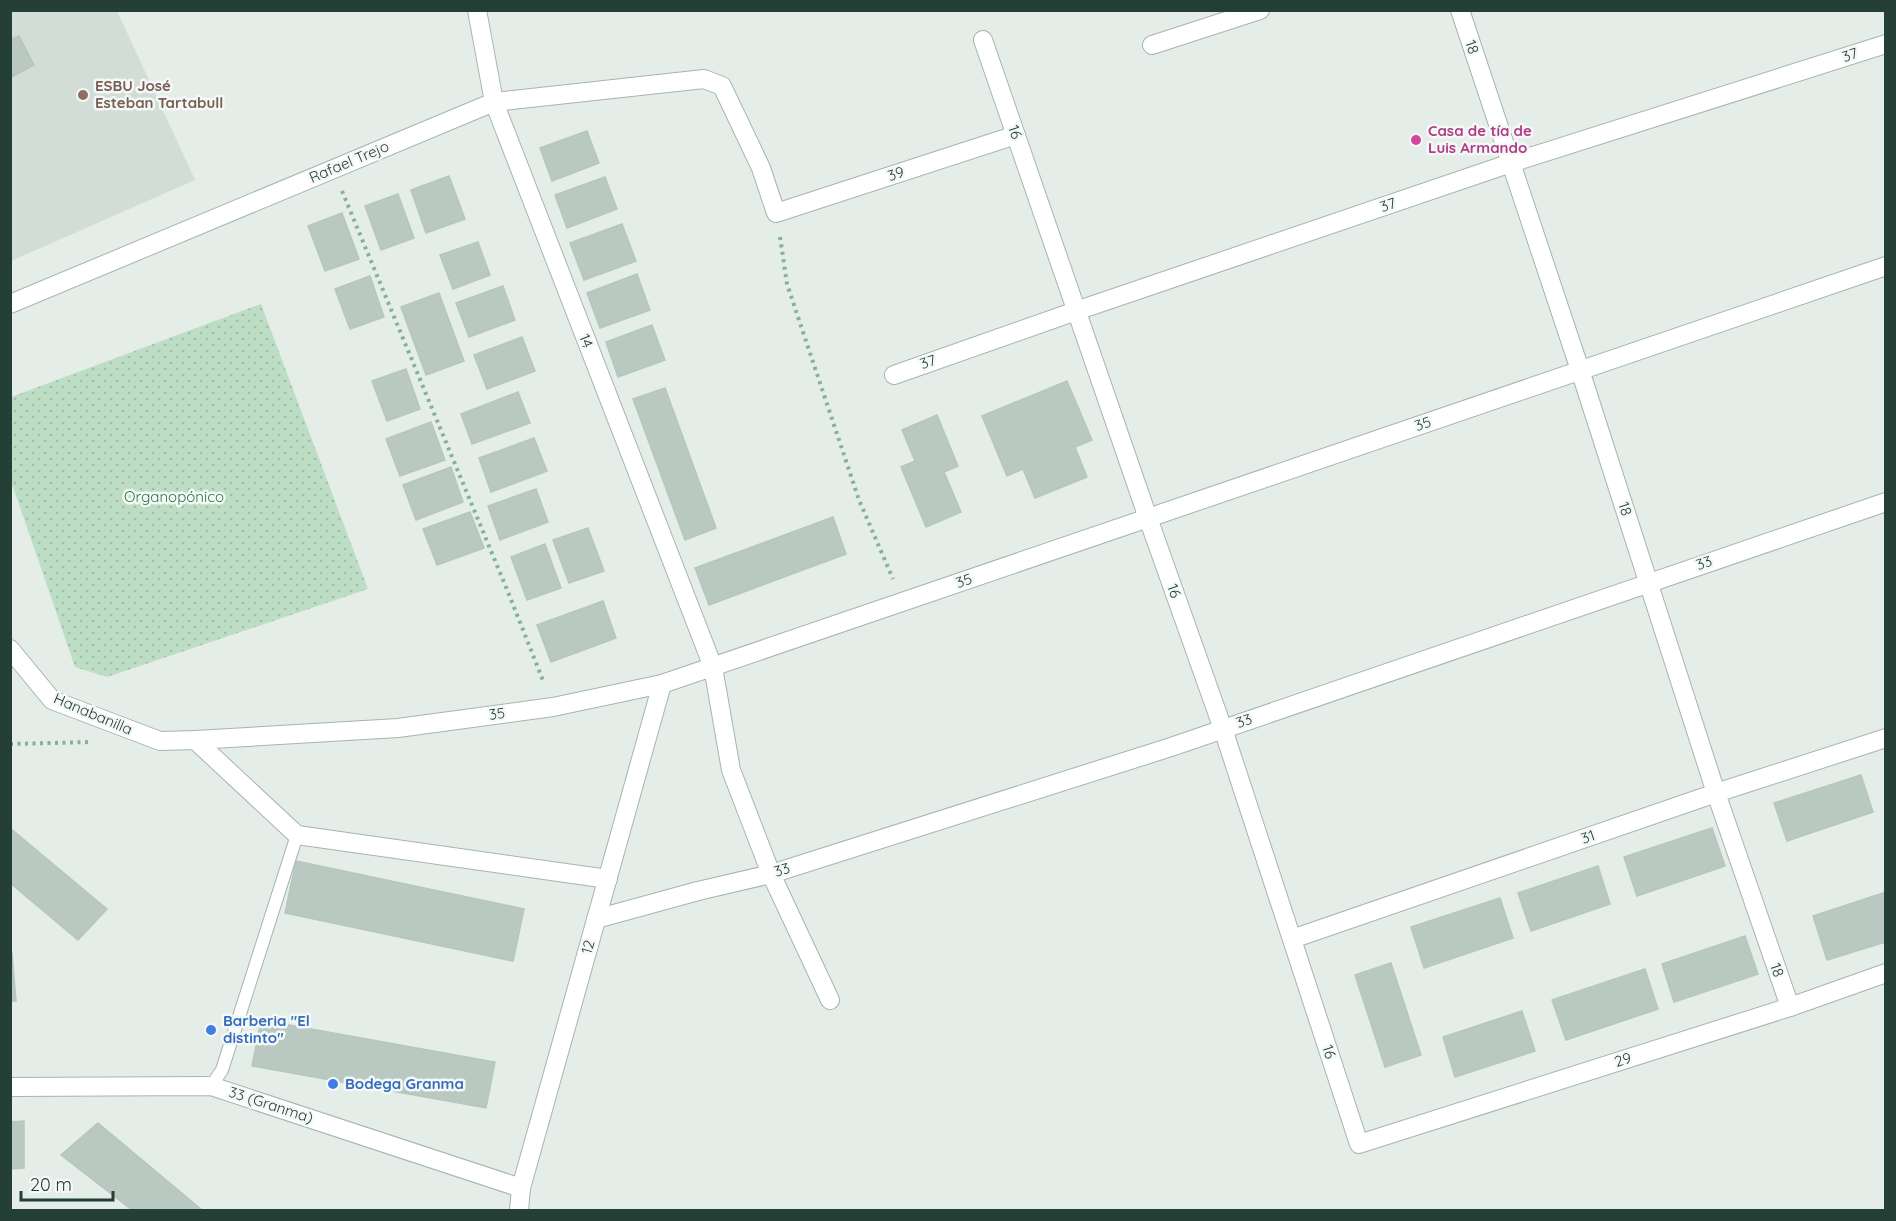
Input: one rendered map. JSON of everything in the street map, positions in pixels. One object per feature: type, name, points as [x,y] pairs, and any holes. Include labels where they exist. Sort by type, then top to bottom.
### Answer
[{"type":"street","name":"14","points":[[477,10],[494,102],[713,667],[731,770],[771,874],[830,1000]]},
{"type":"street","points":[[1152,45],[1260,10]]},
{"type":"street","name":"18","points":[[1460,10],[1580,370],[1716,793],[1790,1007]]},
{"type":"street","name":"16","points":[[983,40],[1223,729],[1359,1144]]},
{"type":"street","name":"37","points":[[894,375],[1076,310],[1511,163],[1886,44]]},
{"type":"street","name":"Rafael Trejo","points":[[10,304],[494,102],[704,79],[722,86],[761,168],[776,213]]},
{"type":"street","name":"39","points":[[776,213],[1016,135]]},
{"type":"street","name":"35","points":[[160,741],[398,728],[553,706],[662,684],[1886,266]]},
{"type":"street","name":"33","points":[[596,919],[771,874],[1223,729],[1886,502]]},
{"type":"street","name":"Hanabanilla","points":[[10,649],[52,700],[160,741]]},
{"type":"street","name":"12","points":[[519,1210],[521,1188],[662,684]]},
{"type":"street","name":"31","points":[[1292,939],[1716,793],[1886,738]]},
{"type":"street","points":[[195,740],[297,835],[608,879]]},
{"type":"street","name":"29","points":[[1359,1144],[1790,1007],[1886,973]]},
{"type":"street","name":"33 (Granma)","points":[[10,1087],[211,1086],[521,1188]]},
{"type":"lane","points":[[211,1086],[222,1070],[297,835]]},
{"type":"path","points":[[333,169],[553,706]]},
{"type":"path","points":[[776,213],[787,284],[859,500],[903,602]]},
{"type":"path","points":[[10,744],[91,742]]},
{"type":"shaded area","name":"ESBU José Esteban Tartabull","points":[[11,11],[117,11],[195,180],[11,261]]},
{"type":"green space","name":"Organopónico","points":[[261,304],[368,589],[107,677],[75,667],[11,481],[11,397]]},
{"type":"building","points":[[19,36],[34,65],[10,78],[10,40]]},
{"type":"building","points":[[587,131],[599,163],[552,181],[540,148]]},
{"type":"building","points":[[449,176],[465,219],[426,233],[411,190]]},
{"type":"building","points":[[605,177],[617,209],[567,228],[555,195]]},
{"type":"building","points":[[398,194],[414,238],[381,250],[365,206]]},
{"type":"building","points":[[342,213],[359,259],[325,271],[308,226]]},
{"type":"building","points":[[622,224],[636,261],[584,280],[570,243]]},
{"type":"building","points":[[478,242],[490,275],[453,289],[440,255]]},
{"type":"building","points":[[637,274],[650,310],[600,328],[587,293]]},
{"type":"building","points":[[370,276],[384,317],[350,329],[335,289]]},
{"type":"building","points":[[503,286],[515,320],[469,337],[456,303]]},
{"type":"building","points":[[439,293],[464,361],[426,375],[401,307]]},
{"type":"building","points":[[652,325],[665,360],[618,377],[606,342]]},
{"type":"building","points":[[522,337],[535,371],[487,389],[474,355]]},
{"type":"building","points":[[406,369],[420,409],[387,421],[372,381]]},
{"type":"building","points":[[1067,381],[1092,440],[1075,447],[1087,477],[1035,498],[1023,469],[1007,476],[982,416]]},
{"type":"building","points":[[665,388],[716,528],[685,540],[633,399]]},
{"type":"building","points":[[518,392],[530,423],[472,444],[461,414]]},
{"type":"building","points":[[937,415],[958,466],[944,472],[961,512],[926,527],[901,467],[915,461],[902,430]]},
{"type":"building","points":[[431,422],[445,460],[400,476],[386,439]]},
{"type":"building","points":[[534,438],[547,471],[491,492],[479,458]]},
{"type":"building","points":[[451,467],[463,502],[416,520],[403,485]]},
{"type":"building","points":[[536,489],[548,522],[500,540],[488,506]]},
{"type":"building","points":[[470,512],[484,548],[437,565],[423,529]]},
{"type":"building","points":[[833,517],[846,554],[709,605],[695,568]]},
{"type":"building","points":[[588,528],[604,571],[569,583],[553,540]]},
{"type":"building","points":[[545,544],[561,588],[527,600],[511,557]]},
{"type":"building","points":[[603,601],[616,638],[551,662],[537,625]]},
{"type":"building","points":[[1861,775],[1873,812],[1787,841],[1774,803]]},
{"type":"building","points":[[10,828],[107,909],[78,940],[10,883]]},
{"type":"building","points":[[1712,828],[1725,866],[1637,896],[1624,857]]},
{"type":"building","points":[[296,861],[524,909],[513,961],[285,913]]},
{"type":"building","points":[[1598,866],[1610,904],[1531,931],[1518,893]]},
{"type":"building","points":[[1886,892],[1886,942],[1827,960],[1813,916]]},
{"type":"building","points":[[1500,898],[1513,938],[1424,968],[1411,927]]},
{"type":"building","points":[[1745,936],[1758,974],[1674,1002],[1662,964]]},
{"type":"building","points":[[12,953],[16,1001],[10,1001],[10,954]]},
{"type":"building","points":[[1391,963],[1421,1055],[1385,1067],[1355,975]]},
{"type":"building","points":[[1645,969],[1658,1009],[1566,1040],[1552,1000]]},
{"type":"building","points":[[1522,1011],[1535,1051],[1455,1077],[1443,1037]]},
{"type":"building","points":[[261,1020],[495,1062],[486,1108],[252,1066]]},
{"type":"building","points":[[24,1121],[24,1168],[10,1169],[10,1122]]},
{"type":"building","points":[[98,1123],[202,1210],[132,1210],[61,1155]]},
{"type":"place","name":"ESBU José Esteban Tartabull","points":[[83,95]]},
{"type":"place","name":"Casa de tía de Luis Armando","points":[[1416,140]]},
{"type":"place","name":"Barberia \"El distinto\"","points":[[211,1030]]},
{"type":"place","name":"Bodega Granma","points":[[333,1084]]}]
